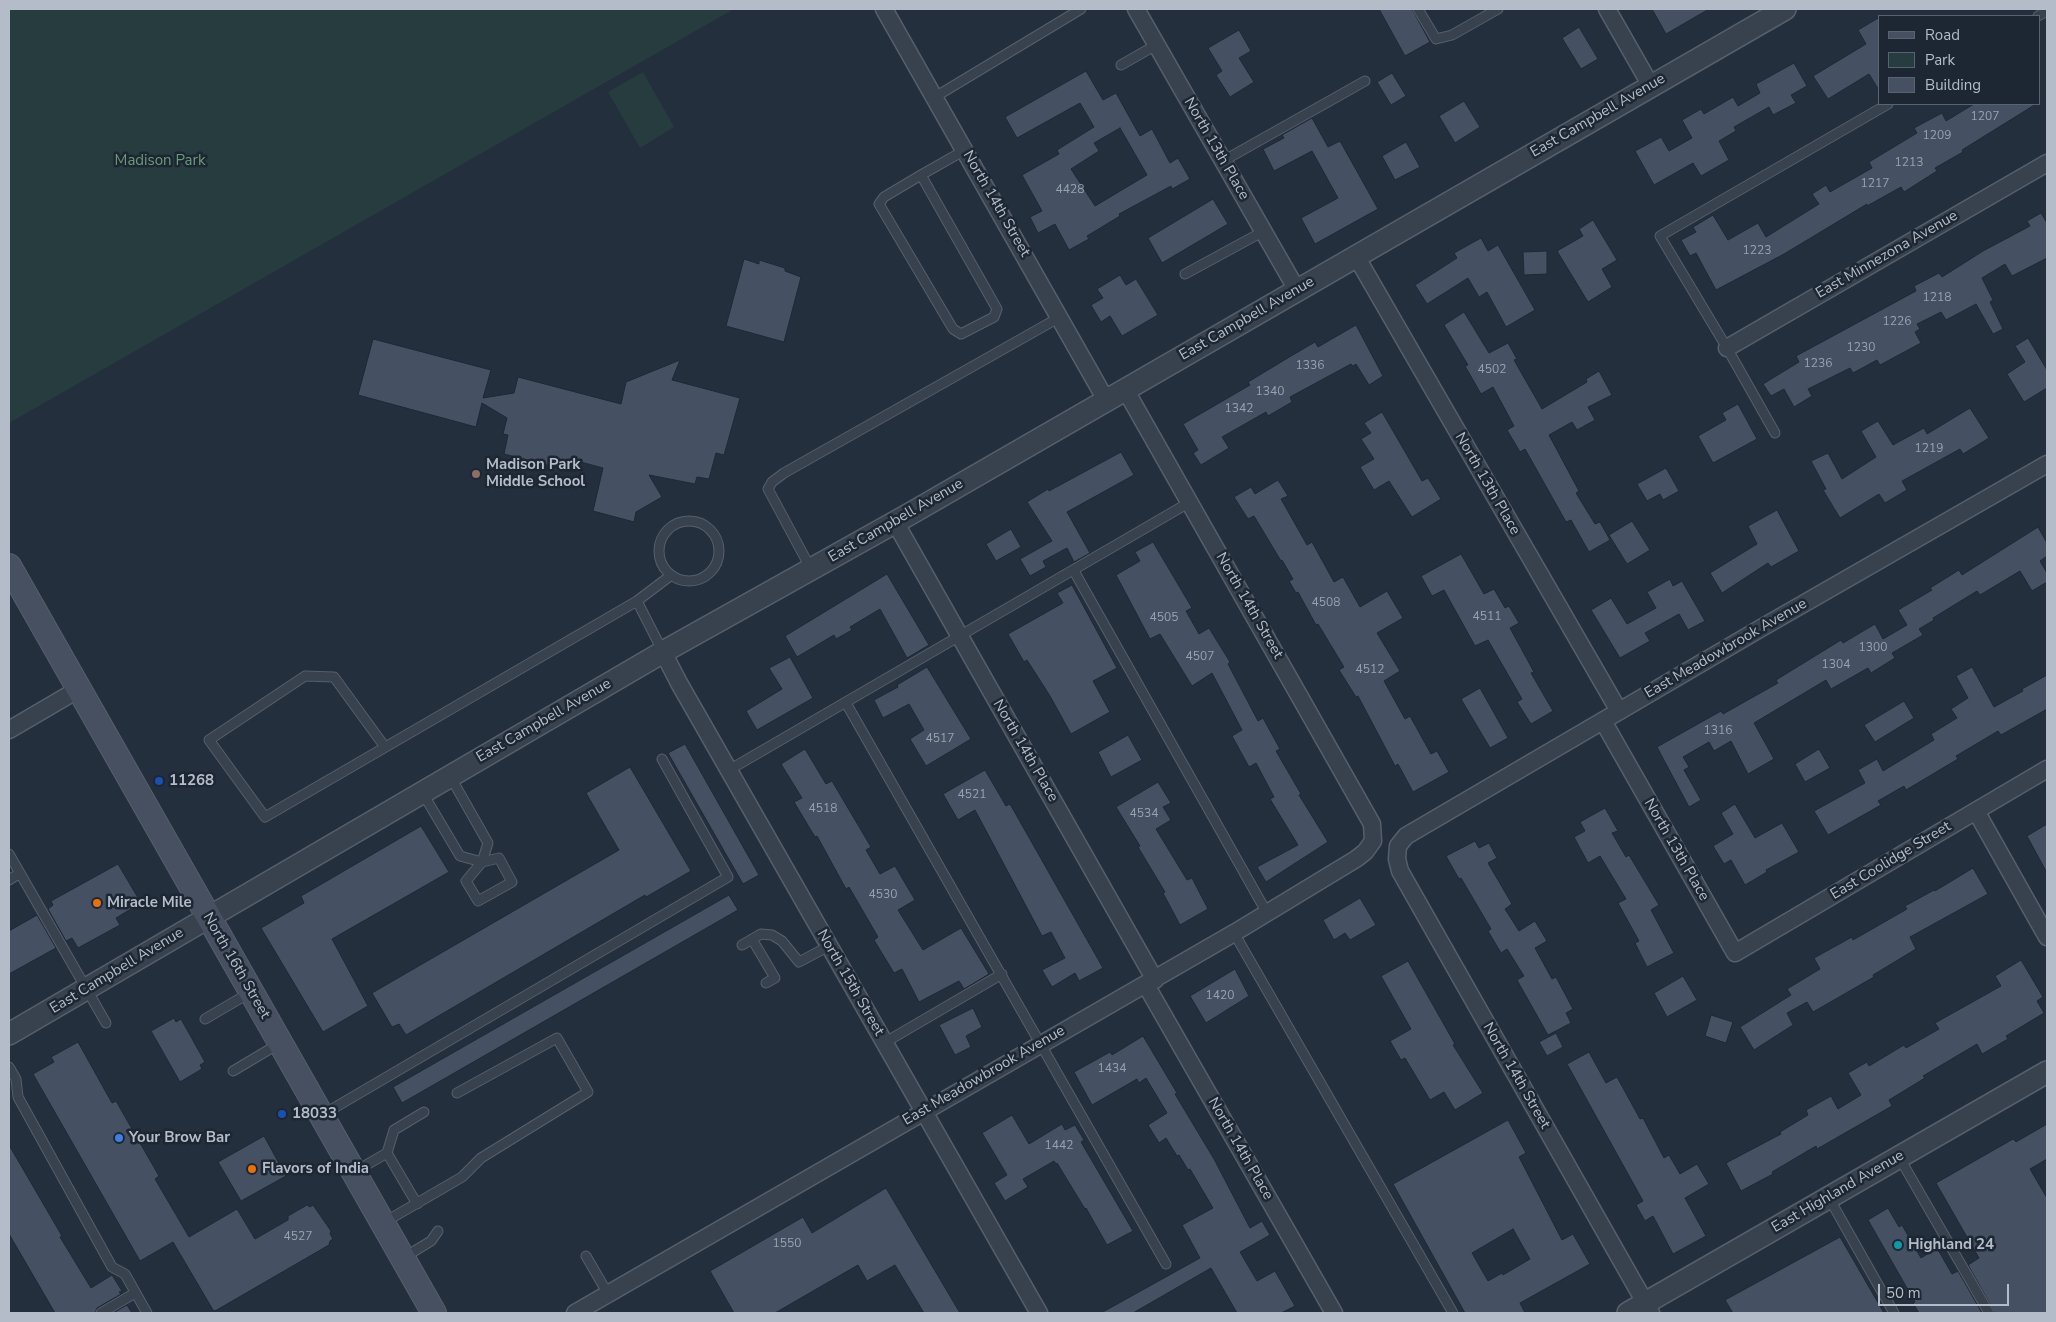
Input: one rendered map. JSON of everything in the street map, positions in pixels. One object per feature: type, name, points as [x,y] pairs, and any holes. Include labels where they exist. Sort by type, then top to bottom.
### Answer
[{"type":"main road","name":"North 16th Street","points":[[9,566],[434,1313]]},
{"type":"street","name":"North 14th Street","points":[[884,9],[1060,317],[1116,394],[1190,502],[1372,824]]},
{"type":"street","name":"North 13th Place","points":[[1136,9],[1297,290]]},
{"type":"street","points":[[1607,9],[1651,86]]},
{"type":"street","name":"East Campbell Avenue","points":[[9,1034],[663,652],[895,522],[1785,9]]},
{"type":"street","name":"East Minnezona Avenue","points":[[1727,348],[2047,163]]},
{"type":"street","name":"North 13th Place","points":[[1356,256],[1619,711]]},
{"type":"street","name":"East Meadowbrook Avenue","points":[[1406,836],[2047,464]]},
{"type":"street","name":"North 14th Place","points":[[895,522],[1334,1313]]},
{"type":"street","name":"North 15th Street","points":[[663,652],[1039,1313]]},
{"type":"street","points":[[9,730],[79,689]]},
{"type":"street","name":"North 13th Place","points":[[1603,721],[1735,953]]},
{"type":"street","name":"East Coolidge Street","points":[[1735,953],[2047,769]]},
{"type":"street","points":[[1976,811],[2047,937]]},
{"type":"street","name":"East Meadowbrook Avenue","points":[[575,1313],[1267,913],[1365,852],[1373,841],[1372,824]]},
{"type":"street","name":"North 14th Street","points":[[1406,836],[1398,846],[1397,859],[1400,870],[1641,1310]]},
{"type":"street","name":"East Highland Avenue","points":[[1641,1310],[1828,1197],[2047,1072]]},
{"type":"lane","points":[[934,97],[1081,9]]},
{"type":"lane","points":[[1418,9],[1436,39],[1452,35],[1498,9]]},
{"type":"lane","points":[[1121,65],[1156,45]]},
{"type":"lane","points":[[1223,161],[1365,81]]},
{"type":"lane","points":[[1775,433],[1660,236],[1886,105]]},
{"type":"lane","points":[[921,175],[997,308],[994,317],[961,334],[952,330],[879,204],[884,197],[921,175],[965,150]]},
{"type":"lane","points":[[1185,274],[1264,231]]},
{"type":"lane","points":[[811,569],[768,489],[772,482],[784,473],[1060,317]]},
{"type":"lane","points":[[729,770],[1190,502]]},
{"type":"lane","points":[[684,521],[704,524],[712,530],[720,548],[715,568],[709,575],[700,580],[690,582],[679,581],[670,576],[663,568],[659,559],[658,549],[661,539],[667,530],[675,524],[684,521]]},
{"type":"lane","points":[[1074,571],[1267,913]]},
{"type":"lane","points":[[385,748],[334,677],[305,676],[209,740],[265,817],[385,748],[637,601],[670,576]]},
{"type":"lane","points":[[637,601],[663,652]]},
{"type":"lane","points":[[846,703],[1042,1043],[1166,1264]]},
{"type":"lane","points":[[321,1115],[728,877],[662,759]]},
{"type":"lane","points":[[422,792],[460,856],[482,862],[499,858],[512,882],[478,901],[466,881],[482,862],[488,843],[450,776]]},
{"type":"lane","points":[[9,854],[106,1023]]},
{"type":"lane","points":[[9,880],[20,873]]},
{"type":"lane","points":[[1234,933],[1452,1313]]},
{"type":"lane","points":[[742,945],[761,934],[772,935],[782,941],[799,962],[829,946]]},
{"type":"lane","points":[[752,939],[775,978],[766,984]]},
{"type":"lane","points":[[884,1043],[1002,974]]},
{"type":"lane","points":[[205,1019],[251,992]]},
{"type":"lane","points":[[383,1224],[462,1177],[481,1158],[588,1092],[557,1038],[457,1094]]},
{"type":"lane","points":[[233,1071],[280,1043]]},
{"type":"lane","points":[[9,1068],[16,1079],[18,1097],[112,1266],[125,1274],[147,1313]]},
{"type":"lane","points":[[9,1090],[18,1097]]},
{"type":"lane","points":[[354,1172],[387,1153],[394,1130],[424,1112]]},
{"type":"lane","points":[[387,1153],[417,1204]]},
{"type":"lane","points":[[1899,1157],[1989,1313]]},
{"type":"lane","points":[[1828,1197],[1894,1313]]},
{"type":"lane","points":[[403,1258],[431,1241],[438,1231]]},
{"type":"lane","points":[[586,1256],[608,1294]]},
{"type":"lane","points":[[101,1313],[135,1293]]},
{"type":"green space","name":"Madison Park","points":[[9,9],[734,9],[9,423]]},
{"type":"green space","points":[[643,72],[674,127],[640,148],[608,92]]},
{"type":"building","points":[[1379,9],[1412,9],[1430,42],[1405,56]]},
{"type":"building","points":[[1652,9],[1709,9],[1666,34]]},
{"type":"building","points":[[1878,18],[1878,89],[1869,74],[1828,99],[1813,76],[1866,44],[1858,30]]},
{"type":"building","points":[[1579,27],[1598,59],[1581,69],[1562,38]]},
{"type":"building","points":[[1239,30],[1251,51],[1239,58],[1254,82],[1230,97],[1216,75],[1222,71],[1208,48]]},
{"type":"building","points":[[1794,63],[1807,86],[1791,95],[1796,103],[1773,115],[1769,107],[1734,127],[1736,131],[1719,141],[1729,160],[1701,176],[1693,163],[1654,185],[1635,151],[1661,137],[1669,151],[1692,138],[1682,120],[1701,109],[1704,114],[1733,97],[1738,106],[1760,93],[1756,84]]},
{"type":"building","points":[[1086,71],[1103,100],[1116,93],[1140,136],[1152,129],[1170,163],[1178,158],[1190,179],[1172,189],[1171,186],[1119,214],[1120,216],[1087,236],[1089,239],[1069,250],[1055,224],[1038,233],[1030,217],[1042,211],[1022,175],[1059,154],[1057,150],[1094,127],[1080,103],[1017,138],[1005,117]],"holes":[[[1120,128],[1147,175],[1095,206],[1071,169],[1099,151],[1094,143]]]},
{"type":"building","points":[[1392,73],[1406,96],[1391,105],[1377,82]]},
{"type":"building","points":[[1464,101],[1480,127],[1455,143],[1439,116]]},
{"type":"building","points":[[1972,105],[2034,105],[1935,168],[1937,171],[1904,192],[1901,187],[1867,206],[1867,204],[1784,254],[1716,290],[1696,253],[1690,256],[1681,240],[1696,232],[1693,227],[1713,215],[1728,240],[1758,223],[1766,237],[1819,204],[1812,194],[1826,185],[1830,192],[1872,168],[1869,162],[1917,133],[1914,128],[1942,113],[1946,121]]},
{"type":"building","points":[[1312,118],[1328,147],[1340,141],[1378,209],[1315,244],[1301,218],[1338,198],[1312,151],[1274,171],[1263,149],[1284,138],[1282,135]]},
{"type":"building","points":[[1406,142],[1420,167],[1395,180],[1382,156]]},
{"type":"building","points":[[1213,199],[1228,224],[1162,263],[1148,238]]},
{"type":"building","points":[[2041,213],[2047,223],[2047,258],[2012,276],[2005,264],[1982,278],[1993,300],[1990,302],[2003,329],[1993,334],[1976,304],[1946,320],[1941,312],[1917,324],[1920,329],[1915,332],[1921,343],[1880,365],[1877,360],[1853,373],[1850,368],[1808,389],[1812,396],[1794,407],[1784,389],[1771,396],[1763,384],[1799,362],[1796,356],[1916,291],[1914,286],[1939,273],[1942,277],[1983,251],[2030,226],[2027,221]]},
{"type":"building","points":[[1593,220],[1617,260],[1602,269],[1612,287],[1588,302],[1557,251],[1583,236],[1579,229]]},
{"type":"building","points":[[1481,238],[1488,251],[1498,245],[1535,310],[1506,327],[1487,292],[1479,297],[1468,278],[1427,304],[1415,285],[1457,258],[1454,253]]},
{"type":"building","points":[[1547,251],[1547,274],[1524,275],[1523,252]]},
{"type":"building","points":[[744,259],[759,264],[759,260],[785,268],[785,271],[801,277],[784,342],[726,326]]},
{"type":"building","points":[[1120,275],[1126,285],[1136,279],[1158,315],[1122,336],[1110,316],[1101,322],[1091,305],[1103,298],[1097,289]]},
{"type":"building","points":[[1464,312],[1489,353],[1508,343],[1517,359],[1514,360],[1542,409],[1587,382],[1586,379],[1599,371],[1612,395],[1588,407],[1595,420],[1577,430],[1572,422],[1549,435],[1579,491],[1576,493],[1595,524],[1600,522],[1610,540],[1589,552],[1571,520],[1566,522],[1525,449],[1520,452],[1507,430],[1514,426],[1493,387],[1481,394],[1465,366],[1468,365],[1444,325]]},
{"type":"building","points":[[1356,325],[1383,376],[1369,385],[1356,364],[1353,366],[1351,364],[1290,397],[1292,402],[1268,416],[1266,412],[1222,437],[1229,448],[1201,465],[1193,453],[1198,450],[1183,424],[1250,385],[1248,382],[1315,342],[1318,347]]},
{"type":"building","points":[[2028,338],[2047,370],[2047,388],[2024,402],[2007,374],[2025,362],[2015,346]]},
{"type":"building","points":[[373,339],[491,370],[483,398],[514,393],[518,377],[621,404],[626,382],[680,360],[672,380],[740,398],[724,455],[716,453],[709,479],[697,477],[695,484],[649,475],[662,497],[636,512],[634,522],[593,511],[603,468],[577,461],[574,472],[504,454],[508,435],[503,434],[507,418],[482,403],[476,427],[358,395]]},
{"type":"building","points":[[1738,404],[1757,439],[1713,463],[1698,436],[1726,420],[1722,413]]},
{"type":"building","points":[[1970,408],[1989,438],[1963,454],[1960,449],[1902,481],[1907,490],[1885,503],[1879,494],[1840,518],[1823,490],[1826,489],[1811,461],[1828,453],[1842,479],[1876,457],[1861,431],[1878,421],[1893,445],[1924,428],[1927,434]]},
{"type":"building","points":[[1382,412],[1422,481],[1428,478],[1441,499],[1412,517],[1389,481],[1374,490],[1360,467],[1374,459],[1361,439],[1371,433],[1364,423]]},
{"type":"building","points":[[1121,452],[1134,475],[1067,512],[1090,553],[1074,562],[1067,548],[1043,561],[1046,567],[1030,576],[1020,559],[1052,541],[1027,502],[1048,489],[1049,491]]},
{"type":"building","points":[[1666,468],[1679,491],[1663,500],[1660,494],[1647,501],[1637,484]]},
{"type":"building","points":[[1278,480],[1288,496],[1281,499],[1307,545],[1312,542],[1334,582],[1343,577],[1360,607],[1387,591],[1403,618],[1377,633],[1400,671],[1384,681],[1405,719],[1410,716],[1431,754],[1437,751],[1449,772],[1413,792],[1398,764],[1395,766],[1358,696],[1356,697],[1339,670],[1344,667],[1318,624],[1316,625],[1298,592],[1296,593],[1289,581],[1293,579],[1282,560],[1254,516],[1248,519],[1234,497],[1251,487],[1255,494]]},
{"type":"building","points":[[1777,510],[1799,551],[1771,567],[1768,563],[1722,593],[1710,573],[1757,544],[1748,526]]},
{"type":"building","points":[[1632,521],[1650,550],[1627,564],[1609,535]]},
{"type":"building","points":[[2038,527],[2047,543],[2047,556],[2040,561],[2047,573],[2047,582],[2032,591],[2020,571],[1980,595],[1977,591],[1933,618],[1934,620],[1919,629],[1923,635],[1892,653],[1895,658],[1871,673],[1868,668],[1831,689],[1826,680],[1754,723],[1774,759],[1748,774],[1731,741],[1714,751],[1709,742],[1683,757],[1689,767],[1684,770],[1701,800],[1689,807],[1657,747],[1721,711],[1723,714],[1778,683],[1776,680],[1841,640],[1843,643],[1875,624],[1883,639],[1907,625],[1898,610],[1932,590],[1930,588],[1959,570],[1962,575]]},
{"type":"building","points":[[1011,529],[1021,547],[996,561],[986,544]]},
{"type":"building","points":[[1153,542],[1192,608],[1186,611],[1199,634],[1209,628],[1230,662],[1228,664],[1258,721],[1263,718],[1280,749],[1276,751],[1301,794],[1299,795],[1328,842],[1266,882],[1257,867],[1298,845],[1270,799],[1274,797],[1256,763],[1249,767],[1232,736],[1242,730],[1212,673],[1192,686],[1160,634],[1150,639],[1116,575],[1140,561],[1135,552]]},
{"type":"building","points":[[1461,554],[1484,594],[1494,589],[1505,608],[1509,606],[1519,623],[1510,628],[1534,672],[1531,673],[1553,711],[1531,724],[1517,702],[1522,699],[1488,640],[1475,646],[1444,590],[1432,596],[1421,576]]},
{"type":"building","points":[[887,574],[929,645],[907,658],[880,609],[850,627],[852,630],[836,639],[834,635],[797,657],[785,636]]},
{"type":"building","points":[[1670,579],[1673,586],[1682,581],[1705,621],[1688,630],[1679,614],[1645,633],[1650,641],[1620,658],[1591,610],[1611,598],[1627,624],[1656,608],[1647,592]]},
{"type":"building","points":[[1072,585],[1117,668],[1093,681],[1110,712],[1071,734],[1050,696],[1027,660],[1024,662],[1008,634],[1063,603],[1057,593]]},
{"type":"building","points":[[790,657],[813,698],[757,730],[746,711],[782,689],[769,668]]},
{"type":"building","points":[[927,667],[971,739],[926,766],[910,739],[924,730],[909,704],[883,718],[874,700],[898,687],[897,685]]},
{"type":"building","points":[[1972,667],[1994,707],[2047,675],[2047,709],[2001,735],[1998,731],[1956,756],[1958,759],[1906,790],[1904,786],[1878,801],[1881,805],[1828,835],[1814,811],[1865,783],[1858,770],[1877,759],[1883,771],[1934,740],[1931,734],[1957,718],[1951,709],[1968,698],[1956,676]]},
{"type":"building","points":[[1480,688],[1508,738],[1490,748],[1461,699]]},
{"type":"building","points":[[1904,701],[1914,718],[1875,742],[1864,725]]},
{"type":"building","points":[[1128,735],[1142,760],[1111,777],[1098,752]]},
{"type":"building","points":[[685,744],[759,875],[743,884],[668,753]]},
{"type":"building","points":[[805,749],[826,784],[832,781],[871,847],[866,850],[880,874],[895,866],[915,900],[898,910],[923,950],[961,928],[989,974],[964,989],[959,981],[919,1002],[902,969],[894,973],[874,940],[878,937],[849,887],[846,889],[817,836],[815,837],[794,802],[802,798],[781,764]]},
{"type":"building","points":[[1819,749],[1830,768],[1805,782],[1795,764]]},
{"type":"building","points":[[630,767],[691,871],[646,897],[645,895],[406,1035],[399,1024],[392,1027],[372,993],[619,850],[586,793]]},
{"type":"building","points":[[985,770],[1006,806],[1010,804],[1103,968],[1079,981],[1075,973],[1052,987],[1042,970],[1065,958],[1051,932],[1042,936],[975,810],[958,820],[943,794]]},
{"type":"building","points":[[1158,782],[1171,803],[1163,807],[1171,820],[1156,829],[1187,880],[1192,878],[1208,909],[1180,925],[1163,893],[1165,892],[1116,807]]},
{"type":"building","points":[[1735,804],[1755,838],[1782,823],[1799,852],[1766,870],[1767,872],[1745,885],[1731,860],[1724,864],[1713,846],[1733,834],[1721,813]]},
{"type":"building","points":[[1605,808],[1618,831],[1612,833],[1626,857],[1629,855],[1659,905],[1651,910],[1674,953],[1647,967],[1635,943],[1639,941],[1618,903],[1626,899],[1600,856],[1588,863],[1574,837],[1585,831],[1580,822]]},
{"type":"building","points":[[2047,824],[2047,873],[2027,836]]},
{"type":"building","points":[[421,826],[449,872],[332,939],[368,1006],[323,1032],[261,928],[304,903],[301,896]]},
{"type":"building","points":[[1475,841],[1479,848],[1489,843],[1497,858],[1488,863],[1512,904],[1505,909],[1519,931],[1535,921],[1547,941],[1535,948],[1552,979],[1556,977],[1573,1009],[1566,1013],[1571,1023],[1548,1035],[1517,980],[1524,976],[1507,949],[1501,953],[1488,931],[1491,929],[1446,856]]},
{"type":"building","points":[[118,864],[141,903],[116,918],[120,925],[78,948],[72,938],[66,941],[48,909],[53,905],[51,901]]},
{"type":"building","points":[[1973,868],[1988,894],[1910,937],[1916,949],[1873,975],[1874,977],[1813,1012],[1807,1002],[1787,1013],[1793,1025],[1754,1050],[1740,1027],[1791,995],[1787,989],[1820,969],[1814,958],[1852,937],[1853,940],[1907,909],[1905,906],[1935,891]]},
{"type":"building","points":[[729,895],[738,910],[402,1103],[393,1087]]},
{"type":"building","points":[[1360,898],[1376,925],[1350,940],[1345,933],[1334,940],[1323,920]]},
{"type":"building","points":[[37,915],[56,948],[9,974],[9,931]]},
{"type":"building","points":[[2021,960],[2043,997],[2037,1001],[2044,1013],[2006,1036],[2008,1039],[1982,1054],[1977,1044],[1923,1076],[1925,1078],[1889,1100],[1892,1106],[1817,1149],[1816,1146],[1772,1172],[1773,1174],[1741,1191],[1726,1163],[1781,1134],[1780,1132],[1808,1115],[1806,1110],[1831,1096],[1838,1109],[1861,1095],[1848,1073],[1867,1062],[1869,1066],[1904,1045],[1906,1048],[1939,1029],[1935,1023],[2001,986],[1995,976]]},
{"type":"building","points":[[1408,961],[1455,1044],[1453,1045],[1483,1093],[1455,1110],[1444,1092],[1430,1100],[1405,1058],[1401,1060],[1390,1041],[1411,1029],[1381,976]]},
{"type":"building","points":[[1235,969],[1249,996],[1206,1023],[1190,996]]},
{"type":"building","points":[[1683,976],[1697,1000],[1667,1017],[1654,993]]},
{"type":"building","points":[[973,1008],[982,1027],[966,1036],[971,1047],[955,1055],[939,1025]]},
{"type":"building","points":[[1711,1015],[1733,1022],[1726,1043],[1705,1036]]},
{"type":"building","points":[[174,1018],[176,1022],[181,1019],[205,1062],[200,1065],[202,1069],[180,1082],[151,1031]]},
{"type":"building","points":[[1556,1033],[1563,1047],[1547,1056],[1539,1042]]},
{"type":"building","points":[[1143,1036],[1214,1159],[1250,1228],[1262,1221],[1270,1235],[1240,1252],[1257,1281],[1275,1271],[1295,1306],[1281,1313],[1237,1313],[1211,1268],[1133,1313],[1101,1313],[1200,1258],[1182,1225],[1213,1208],[1190,1169],[1188,1170],[1179,1155],[1177,1156],[1166,1138],[1159,1143],[1148,1125],[1167,1113],[1146,1078],[1139,1083],[1137,1079],[1092,1105],[1074,1072],[1110,1052],[1112,1055]]},
{"type":"building","points":[[78,1042],[112,1103],[116,1101],[159,1176],[155,1179],[189,1237],[237,1209],[255,1239],[288,1220],[288,1216],[307,1205],[310,1207],[313,1205],[331,1231],[330,1234],[333,1239],[329,1245],[215,1311],[173,1242],[140,1261],[33,1074],[54,1062],[51,1057]]},
{"type":"building","points":[[1589,1052],[1606,1083],[1617,1077],[1640,1119],[1643,1118],[1664,1158],[1669,1155],[1680,1174],[1697,1164],[1709,1184],[1685,1198],[1706,1236],[1673,1254],[1653,1216],[1645,1221],[1636,1205],[1643,1201],[1567,1064]]},
{"type":"building","points":[[1012,1115],[1029,1144],[1062,1124],[1065,1130],[1075,1125],[1084,1140],[1081,1142],[1133,1231],[1107,1245],[1086,1208],[1054,1161],[1023,1179],[1028,1187],[1005,1201],[994,1183],[1007,1175],[982,1133]]},
{"type":"building","points":[[1508,1120],[1526,1153],[1519,1157],[1562,1240],[1573,1234],[1590,1264],[1520,1303],[1525,1313],[1465,1313],[1393,1184]],"holes":[[[1513,1229],[1530,1259],[1503,1275],[1502,1273],[1488,1281],[1472,1253]]]},
{"type":"building","points":[[2047,1124],[2047,1159],[2030,1169],[2047,1198],[2047,1313],[1995,1313],[1968,1265],[1979,1258],[1936,1183],[2013,1139],[2016,1142]]},
{"type":"building","name":"Flavors of India","points":[[264,1136],[286,1176],[241,1201],[218,1162]]},
{"type":"building","points":[[9,1145],[62,1236],[60,1237],[91,1288],[112,1275],[122,1291],[119,1292],[121,1294],[97,1308],[95,1313],[55,1313],[9,1234]]},
{"type":"building","points":[[886,1188],[960,1313],[924,1313],[895,1265],[867,1281],[858,1265],[775,1313],[734,1313],[710,1271],[803,1217],[812,1233]]},
{"type":"building","points":[[1888,1208],[1899,1227],[1902,1225],[1921,1258],[1937,1248],[1952,1274],[1958,1271],[1982,1313],[1919,1313],[1913,1303],[1915,1302],[1868,1220]]},
{"type":"building","points":[[1840,1237],[1884,1313],[1733,1313],[1725,1300]]},
{"type":"building","points":[[127,1305],[132,1313],[113,1313]]},
{"type":"place","name":"Madison Park Middle School","points":[[476,474]]},
{"type":"place","name":"11268","points":[[159,781]]},
{"type":"place","name":"Miracle Mile","points":[[97,903]]},
{"type":"place","name":"18033","points":[[282,1114]]},
{"type":"place","name":"Your Brow Bar","points":[[119,1138]]},
{"type":"place","name":"Flavors of India","points":[[252,1169]]},
{"type":"place","name":"Highland 24","points":[[1898,1245]]}]
